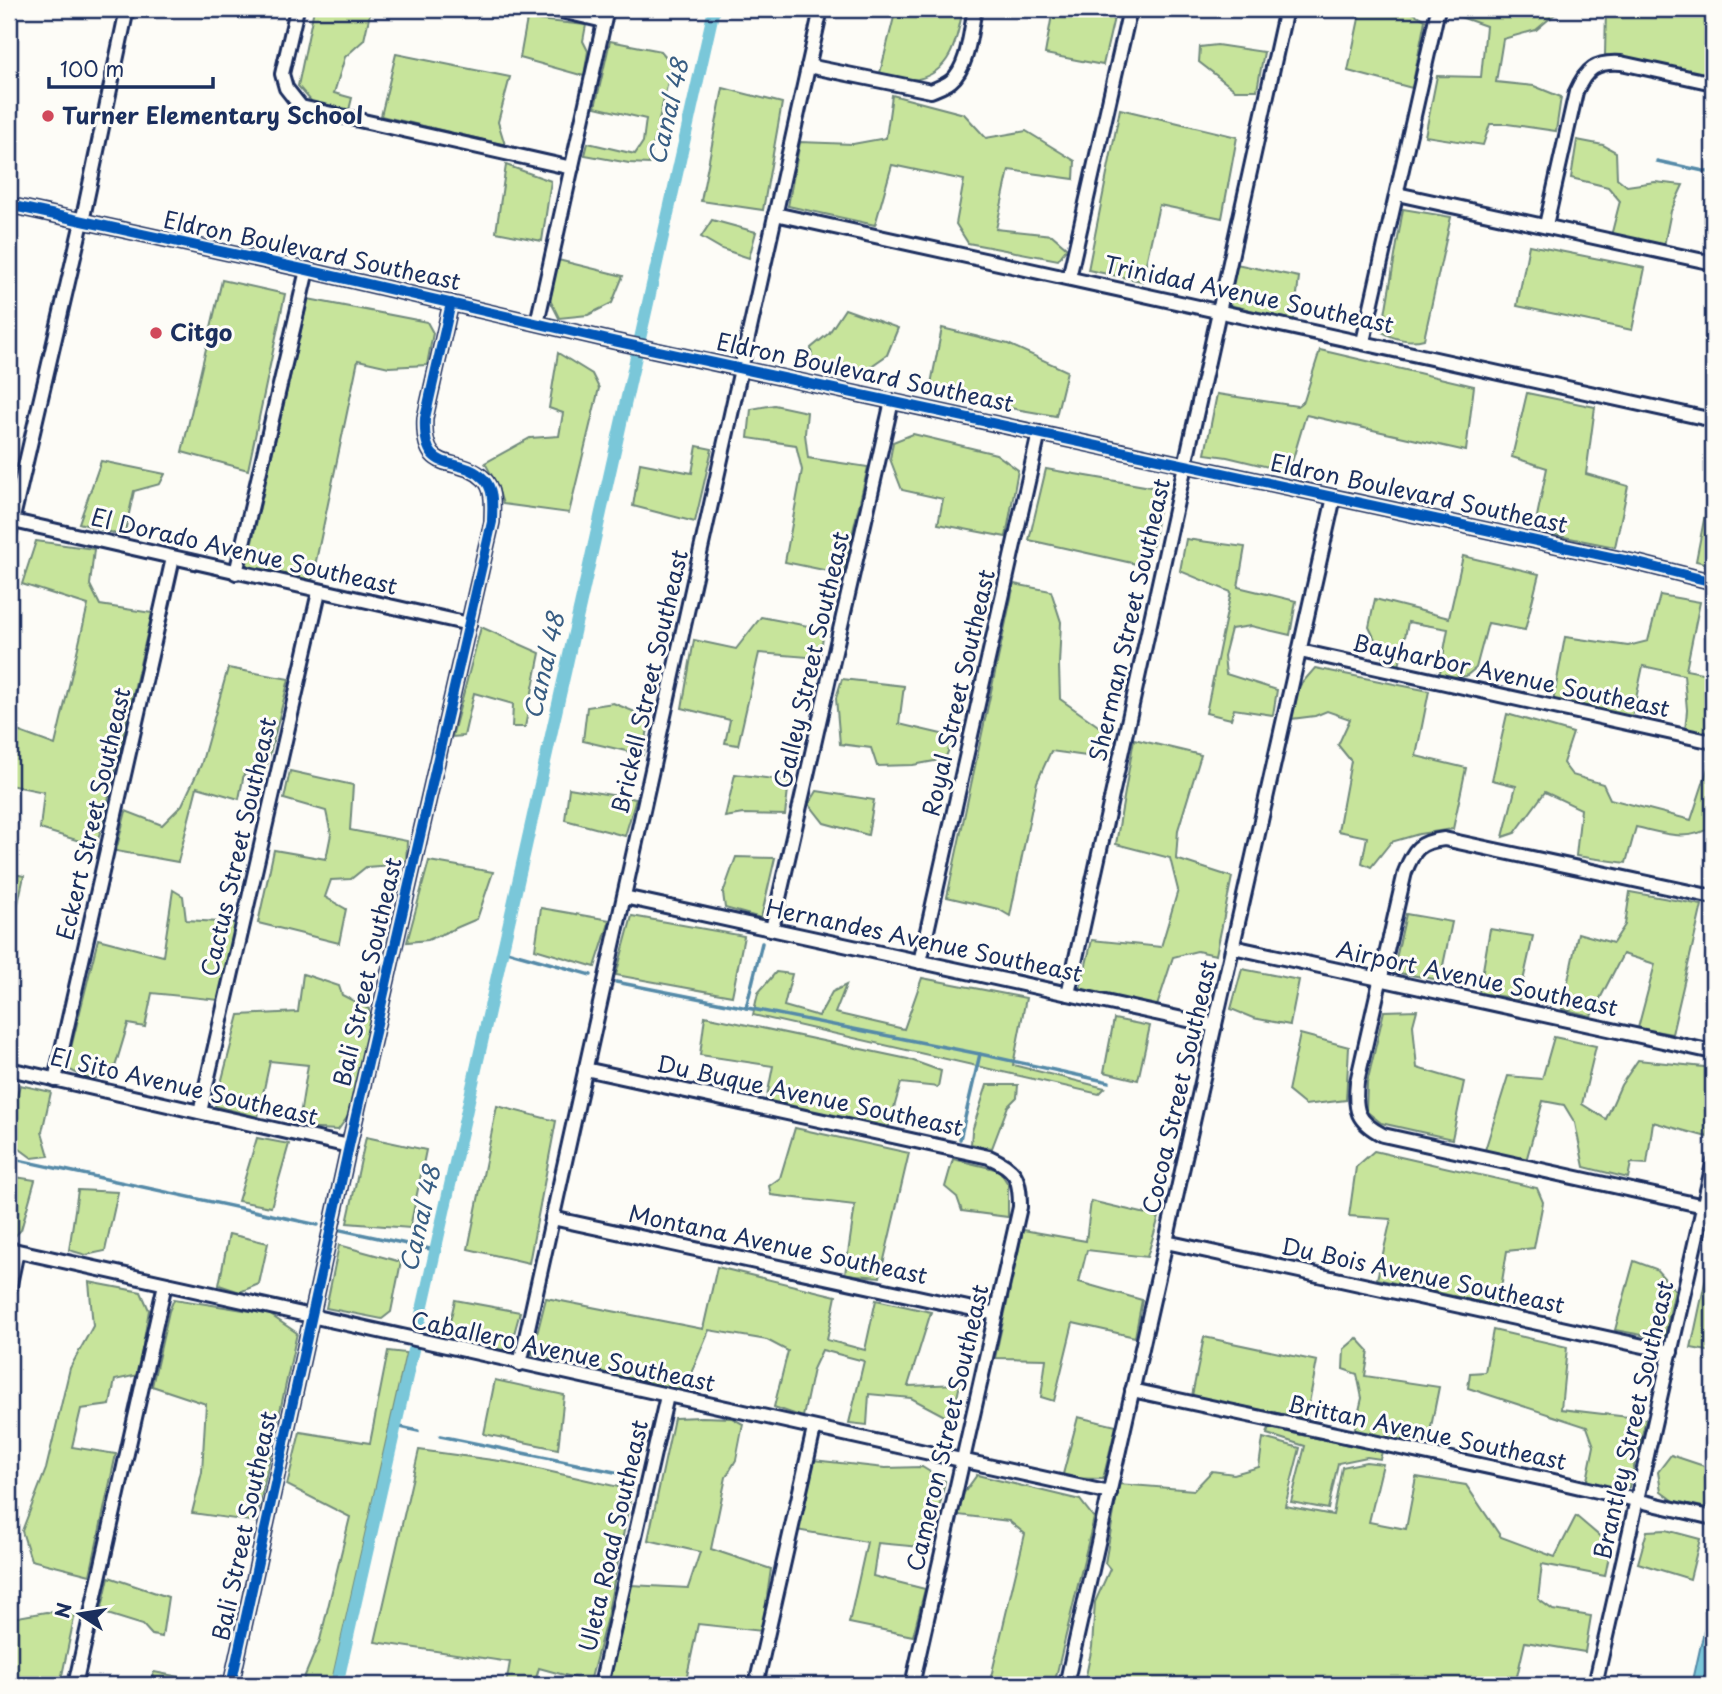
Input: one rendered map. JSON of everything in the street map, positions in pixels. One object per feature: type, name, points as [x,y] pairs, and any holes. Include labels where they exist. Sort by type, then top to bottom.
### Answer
[{"type":"street","points":[[9,535],[10,520],[82,222],[127,9]]},
{"type":"street","points":[[297,9],[282,74],[286,88],[301,107],[572,167]]},
{"type":"street","points":[[537,323],[605,15],[552,9]]},
{"type":"street","name":"Brickell Street Southeast","points":[[520,1364],[821,9]]},
{"type":"street","points":[[808,66],[931,91],[949,83],[957,75],[964,60],[975,9]]},
{"type":"street","points":[[1069,278],[1130,9]]},
{"type":"street","name":"Sherman Street Southeast","points":[[1068,994],[1286,9]]},
{"type":"street","points":[[1363,342],[1438,9]]},
{"type":"street","points":[[1545,225],[1574,97],[1583,76],[1606,61],[1622,62],[1713,83]]},
{"type":"street","points":[[1397,194],[1713,263]]},
{"type":"street","name":"Eldron Boulevard Southeast","points":[[9,205],[613,341],[1638,563],[1713,582]]},
{"type":"street","name":"Trinidad Avenue Southeast","points":[[775,214],[1713,420]]},
{"type":"street","points":[[236,573],[307,270]]},
{"type":"street","name":"Bali Street Southeast","points":[[231,1685],[349,1146],[492,522],[492,496],[485,480],[470,471],[446,464],[430,452],[424,436],[425,418],[451,303]]},
{"type":"street","name":"Galley Street Southeast","points":[[772,929],[892,401]]},
{"type":"street","name":"Royal Street Southeast","points":[[920,962],[1039,433]]},
{"type":"street","name":"Cocoa Street Southeast","points":[[1066,1685],[1334,497]]},
{"type":"street","name":"El Dorado Avenue Southeast","points":[[10,520],[469,624]]},
{"type":"street","name":"Eckert Street Southeast","points":[[55,1080],[173,558]]},
{"type":"street","name":"Cactus Street Southeast","points":[[200,1112],[319,592]]},
{"type":"street","name":"Bayharbor Avenue Southeast","points":[[1300,651],[1713,742]]},
{"type":"street","points":[[1704,1206],[1383,1135],[1362,1121],[1355,1102],[1357,1082],[1405,872],[1419,846],[1429,841],[1444,839],[1713,897]]},
{"type":"street","name":"Hernandes Avenue Southeast","points":[[624,897],[1215,1026]]},
{"type":"street","name":"Airport Avenue Southeast","points":[[1233,947],[1713,1052]]},
{"type":"street","name":"El Sito Avenue Southeast","points":[[9,1069],[349,1146]]},
{"type":"street","name":"Du Buque Avenue Southeast","points":[[585,1069],[989,1157],[1009,1166],[1018,1180]]},
{"type":"street","name":"Brantley Street Southeast","points":[[1595,1685],[1713,1164]]},
{"type":"street","name":"Cameron Street Southeast","points":[[912,1685],[1020,1207],[1018,1180]]},
{"type":"street","name":"Montana Avenue Southeast","points":[[552,1218],[996,1314]]},
{"type":"street","name":"Du Bois Avenue Southeast","points":[[1166,1242],[1671,1352]]},
{"type":"street","points":[[9,1289],[13,1250]]},
{"type":"street","name":"Caballero Avenue Southeast","points":[[13,1250],[1110,1493]]},
{"type":"street","points":[[75,1685],[165,1284]]},
{"type":"street","name":"Brittan Avenue Southeast","points":[[1132,1390],[1713,1518]]},
{"type":"street","name":"Uleta Road Southeast","points":[[601,1685],[667,1396]]},
{"type":"street","points":[[757,1685],[814,1429]]},
{"type":"green space","points":[[314,9],[371,9],[364,40],[345,57],[334,93],[352,98],[349,110],[312,102],[298,86]]},
{"type":"green space","points":[[896,9],[963,9],[951,52],[939,69],[930,75],[918,79],[904,79],[880,73]]},
{"type":"green space","points":[[1053,9],[1116,9],[1103,65],[1045,54]]},
{"type":"green space","points":[[1361,9],[1406,9],[1425,20],[1412,88],[1348,71]]},
{"type":"green space","points":[[1453,9],[1561,9],[1536,30],[1503,39],[1496,82],[1534,86],[1561,97],[1556,131],[1490,124],[1483,145],[1425,136],[1437,76],[1481,77],[1486,26],[1452,14]]},
{"type":"green space","points":[[1606,9],[1713,9],[1713,75],[1605,55]]},
{"type":"green space","points":[[527,19],[586,25],[583,41],[588,51],[584,76],[520,58]]},
{"type":"green space","points":[[610,41],[661,51],[672,64],[649,164],[585,155],[588,143],[635,154],[643,142],[646,119],[595,107]]},
{"type":"green space","points":[[1217,45],[1264,52],[1257,90],[1235,90],[1199,62],[1200,47]]},
{"type":"green space","points":[[396,54],[510,77],[498,122],[505,145],[381,116]]},
{"type":"green space","points":[[723,88],[782,103],[763,210],[701,201]]},
{"type":"green space","points":[[892,95],[964,114],[986,138],[1026,131],[1075,161],[1074,179],[1009,170],[996,229],[1052,235],[1067,248],[1058,260],[968,243],[956,224],[964,180],[892,165],[875,225],[788,206],[800,142],[853,144],[886,138]]},
{"type":"green space","points":[[1120,109],[1237,137],[1222,218],[1159,205],[1142,281],[1088,270]]},
{"type":"green space","points":[[1577,140],[1603,145],[1616,152],[1617,178],[1627,186],[1655,182],[1683,185],[1671,211],[1664,246],[1611,236],[1620,201],[1608,187],[1571,178]]},
{"type":"green space","points":[[506,165],[551,181],[542,241],[496,232]]},
{"type":"green space","points":[[1403,209],[1451,217],[1424,339],[1413,341],[1402,340],[1382,332]]},
{"type":"green space","points":[[712,220],[756,232],[749,258],[722,249],[701,237]]},
{"type":"green space","points":[[1529,245],[1645,268],[1632,330],[1517,306]]},
{"type":"green space","points":[[558,260],[623,276],[612,303],[588,315],[559,318],[550,300]]},
{"type":"green space","points":[[1236,264],[1299,277],[1294,320],[1229,305]]},
{"type":"green space","points":[[222,280],[285,294],[248,470],[182,452]]},
{"type":"green space","points":[[308,299],[427,322],[433,333],[427,365],[389,367],[358,360],[311,585],[246,568]]},
{"type":"green space","points":[[845,309],[898,328],[887,355],[867,369],[848,366],[813,367],[811,348],[829,333]]},
{"type":"green space","points":[[942,328],[1008,344],[1067,371],[1056,416],[929,394]]},
{"type":"green space","points":[[1320,350],[1474,386],[1466,451],[1306,415],[1289,472],[1205,454],[1217,394],[1297,406],[1304,401]]},
{"type":"green space","points":[[558,353],[592,374],[599,388],[569,513],[503,504],[497,485],[485,463],[530,438],[559,436],[563,413],[549,408]]},
{"type":"green space","points":[[1527,393],[1595,407],[1586,474],[1628,486],[1615,547],[1534,531],[1547,468],[1512,457]]},
{"type":"green space","points":[[774,405],[807,412],[805,434],[808,458],[868,467],[843,574],[785,562],[802,470],[796,445],[748,438],[751,409]]},
{"type":"green space","points":[[913,434],[996,454],[1018,470],[1006,537],[938,524],[943,499],[902,490],[890,459],[893,442]]},
{"type":"green space","points":[[697,446],[712,449],[695,522],[633,506],[640,463],[692,473]]},
{"type":"green space","points":[[101,461],[165,474],[160,484],[134,491],[124,536],[79,523]]},
{"type":"green space","points":[[1046,469],[1156,488],[1160,503],[1153,545],[1141,565],[1029,540]]},
{"type":"green space","points":[[1708,499],[1713,500],[1713,565],[1696,561]]},
{"type":"green space","points":[[1186,539],[1245,547],[1238,587],[1296,601],[1290,635],[1251,626],[1231,629],[1224,656],[1226,674],[1277,690],[1273,715],[1234,709],[1231,719],[1206,713],[1231,592],[1180,571]]},
{"type":"green space","points":[[36,541],[94,549],[90,585],[100,605],[152,613],[96,846],[40,829],[44,792],[9,785],[9,728],[55,745],[88,605],[22,584]]},
{"type":"green space","points":[[1463,556],[1539,574],[1525,630],[1488,623],[1476,668],[1466,676],[1439,678],[1448,629],[1408,622],[1399,667],[1386,662],[1369,627],[1375,599],[1449,618]]},
{"type":"green space","points":[[1014,584],[1051,591],[1061,622],[1060,699],[1104,730],[1108,759],[1051,751],[1037,782],[1010,916],[998,909],[947,897]]},
{"type":"green space","points":[[1660,595],[1700,602],[1686,670],[1713,675],[1713,723],[1710,735],[1685,731],[1687,710],[1684,675],[1643,666],[1632,717],[1553,702],[1565,637],[1628,646],[1648,641]]},
{"type":"green space","points":[[761,617],[824,629],[820,658],[759,653],[738,745],[725,743],[730,720],[682,708],[694,640],[736,649]]},
{"type":"green space","points":[[481,627],[540,653],[525,727],[512,727],[513,704],[474,693],[464,736],[452,737]]},
{"type":"green space","points":[[228,668],[289,679],[264,777],[244,774],[239,799],[197,787],[178,862],[116,851],[126,811],[162,825],[182,805],[201,765]]},
{"type":"green space","points":[[1315,668],[1429,691],[1416,756],[1466,768],[1453,829],[1391,842],[1371,867],[1362,863],[1367,837],[1338,831],[1351,761],[1338,745],[1350,719],[1327,711],[1315,716],[1291,719],[1296,690]]},
{"type":"green space","points":[[842,679],[904,686],[899,724],[954,737],[945,759],[913,765],[877,766],[871,748],[840,744],[836,698]]},
{"type":"green space","points":[[613,703],[650,718],[643,755],[583,741],[587,707]]},
{"type":"green space","points":[[1507,714],[1573,733],[1563,763],[1572,775],[1603,784],[1610,799],[1691,820],[1710,762],[1713,762],[1713,826],[1685,835],[1636,827],[1626,863],[1576,856],[1581,809],[1545,792],[1515,833],[1503,837],[1516,786],[1492,780]]},
{"type":"green space","points":[[1134,739],[1201,755],[1178,830],[1176,859],[1232,877],[1216,955],[1197,951],[1173,957],[1157,1006],[1080,989],[1092,940],[1161,947],[1178,890],[1170,858],[1116,844]]},
{"type":"green space","points":[[290,771],[353,785],[350,830],[407,841],[406,864],[366,867],[351,879],[331,880],[325,897],[346,909],[339,943],[258,923],[274,850],[326,859],[331,834],[326,811],[284,799]]},
{"type":"green space","points":[[735,774],[789,781],[785,815],[743,814],[725,817]]},
{"type":"green space","points":[[569,788],[636,799],[625,836],[565,820]]},
{"type":"green space","points":[[817,791],[874,800],[868,835],[824,823],[809,804]]},
{"type":"green space","points":[[736,857],[775,858],[761,918],[725,908],[723,893]]},
{"type":"green space","points":[[429,861],[493,872],[477,919],[428,940],[407,942]]},
{"type":"green space","points":[[9,873],[24,876],[9,944]]},
{"type":"green space","points":[[173,890],[183,896],[186,920],[236,923],[219,1000],[152,993],[145,1027],[128,1024],[112,1077],[88,1079],[66,1068],[98,939],[163,956]]},
{"type":"green space","points":[[1630,892],[1702,905],[1672,1034],[1638,1028],[1655,964],[1623,954],[1591,1016],[1562,1009],[1578,933],[1613,943],[1625,925]]},
{"type":"green space","points":[[541,908],[610,920],[595,967],[535,949]]},
{"type":"green space","points":[[1406,914],[1452,922],[1440,980],[1393,972]]},
{"type":"green space","points":[[632,916],[744,936],[732,996],[616,975]]},
{"type":"green space","points":[[1490,929],[1533,936],[1519,999],[1479,993]]},
{"type":"green space","points":[[1242,969],[1299,980],[1290,1025],[1253,1018],[1231,1009]]},
{"type":"green space","points":[[776,972],[792,974],[784,1006],[819,1016],[832,992],[846,985],[835,1013],[904,1029],[922,978],[1026,998],[1013,1065],[1105,1088],[1099,1094],[753,1015],[758,993]]},
{"type":"green space","points":[[303,974],[339,986],[342,995],[369,1009],[371,1028],[351,1112],[338,1130],[298,1128],[308,1065],[270,1061],[258,1117],[215,1106],[239,1015],[298,1012]]},
{"type":"green space","points":[[1417,1010],[1413,1025],[1417,1068],[1464,1082],[1452,1139],[1381,1123],[1366,1111],[1367,1083],[1384,1011]]},
{"type":"green space","points":[[705,1016],[908,1059],[941,1071],[938,1087],[901,1083],[888,1129],[766,1102],[773,1066],[700,1055]]},
{"type":"green space","points":[[1114,1019],[1150,1026],[1138,1080],[1104,1072]]},
{"type":"green space","points":[[1300,1034],[1349,1047],[1346,1100],[1305,1105],[1288,1091]]},
{"type":"green space","points":[[1554,1037],[1596,1046],[1582,1104],[1606,1119],[1621,1085],[1638,1060],[1713,1068],[1713,1105],[1707,1137],[1653,1122],[1647,1164],[1631,1163],[1628,1178],[1584,1167],[1575,1123],[1564,1105],[1543,1101],[1526,1161],[1485,1150],[1508,1076],[1542,1079]]},
{"type":"green space","points":[[20,1085],[51,1092],[42,1132],[49,1156],[32,1158],[9,1141],[9,1124]]},
{"type":"green space","points":[[987,1085],[1018,1085],[1017,1097],[1008,1106],[992,1148],[971,1144],[972,1131]]},
{"type":"green space","points":[[497,1106],[556,1121],[529,1263],[468,1249]]},
{"type":"green space","points":[[795,1128],[909,1153],[880,1277],[845,1274],[855,1205],[771,1195],[769,1186],[780,1178]]},
{"type":"green space","points":[[366,1137],[426,1150],[410,1228],[347,1223]]},
{"type":"green space","points":[[257,1138],[289,1144],[271,1207],[238,1201]]},
{"type":"green space","points":[[1374,1151],[1537,1188],[1543,1202],[1534,1248],[1507,1251],[1498,1306],[1377,1279],[1391,1219],[1349,1216],[1356,1167]]},
{"type":"green space","points":[[953,1159],[999,1170],[1008,1184],[1008,1217],[962,1211],[957,1197],[945,1187]]},
{"type":"green space","points":[[9,1176],[35,1180],[21,1230],[9,1242]]},
{"type":"green space","points":[[78,1190],[118,1192],[105,1251],[86,1255],[69,1250]]},
{"type":"green space","points":[[1091,1201],[1159,1217],[1147,1257],[1087,1250],[1079,1282],[1142,1300],[1135,1337],[1073,1323],[1054,1401],[1041,1397],[1046,1359],[995,1358],[1023,1230],[1086,1241]]},
{"type":"green space","points":[[229,1234],[268,1243],[259,1284],[240,1292],[219,1285]]},
{"type":"green space","points":[[339,1245],[401,1262],[391,1312],[382,1319],[326,1308]]},
{"type":"green space","points":[[1713,1258],[1713,1352],[1691,1348],[1710,1259]]},
{"type":"green space","points":[[1634,1261],[1656,1269],[1675,1290],[1664,1339],[1615,1330]]},
{"type":"green space","points":[[717,1267],[836,1296],[827,1340],[865,1350],[876,1300],[931,1312],[908,1386],[960,1384],[952,1420],[911,1398],[869,1394],[867,1425],[849,1423],[864,1361],[822,1350],[813,1369],[803,1417],[774,1407],[788,1351],[767,1340],[709,1330],[685,1388],[668,1389],[532,1354],[546,1298],[703,1329]]},
{"type":"green space","points":[[89,1282],[141,1292],[149,1310],[138,1375],[115,1380],[110,1405],[81,1409],[72,1447],[116,1454],[90,1575],[31,1560],[22,1531],[46,1469],[70,1368],[93,1326]]},
{"type":"green space","points":[[174,1299],[269,1314],[297,1333],[256,1522],[192,1513],[202,1472],[206,1404],[152,1386]]},
{"type":"green space","points":[[455,1300],[520,1312],[512,1341],[501,1352],[446,1339]]},
{"type":"green space","points":[[1493,1330],[1567,1347],[1561,1409],[1646,1419],[1629,1487],[1622,1490],[1586,1485],[1594,1446],[1587,1427],[1468,1388],[1470,1373],[1485,1372]]},
{"type":"green space","points":[[1204,1337],[1317,1361],[1306,1419],[1192,1396]]},
{"type":"green space","points":[[1357,1338],[1369,1351],[1365,1376],[1439,1387],[1427,1447],[1354,1432],[1362,1398],[1357,1374],[1343,1369],[1344,1349]]},
{"type":"green space","points":[[388,1351],[406,1353],[331,1685],[301,1685],[320,1640],[350,1517],[287,1485],[300,1432],[370,1443]]},
{"type":"green space","points":[[495,1380],[564,1395],[558,1449],[484,1434]]},
{"type":"green space","points":[[1078,1417],[1116,1426],[1103,1479],[1062,1478]]},
{"type":"green space","points":[[674,1418],[732,1418],[743,1424],[736,1460],[726,1477],[711,1549],[771,1569],[762,1631],[698,1624],[687,1676],[662,1685],[609,1685],[631,1585],[688,1588],[700,1552],[648,1540]]},
{"type":"green space","points":[[1269,1428],[1382,1452],[1380,1459],[1367,1457],[1338,1463],[1328,1509],[1291,1502],[1305,1446],[1267,1434]]},
{"type":"green space","points":[[1263,1438],[1300,1448],[1285,1506],[1333,1515],[1342,1467],[1366,1462],[1383,1464],[1369,1522],[1406,1529],[1416,1477],[1466,1485],[1501,1537],[1555,1557],[1576,1516],[1611,1546],[1605,1576],[1542,1564],[1538,1599],[1553,1610],[1591,1616],[1585,1652],[1525,1642],[1515,1685],[1084,1685],[1092,1647],[1095,1602],[1110,1569],[1105,1563],[1119,1484],[1194,1490],[1212,1471],[1234,1474],[1259,1467]]},
{"type":"green space","points":[[419,1450],[507,1462],[632,1490],[607,1617],[590,1682],[539,1668],[534,1685],[506,1685],[510,1662],[375,1642]]},
{"type":"green space","points":[[1671,1455],[1713,1469],[1708,1508],[1674,1501],[1661,1491],[1658,1472]]},
{"type":"green space","points":[[813,1460],[885,1468],[922,1467],[945,1481],[931,1548],[878,1543],[873,1576],[925,1589],[913,1636],[849,1623],[867,1542],[796,1530]]},
{"type":"green space","points":[[977,1475],[1080,1500],[1094,1518],[1054,1685],[989,1685],[1025,1534],[1009,1521],[958,1515],[964,1493]]},
{"type":"green space","points":[[1666,1530],[1700,1539],[1690,1579],[1638,1563],[1647,1531]]},
{"type":"green space","points":[[109,1577],[168,1597],[162,1637],[152,1635],[143,1625],[101,1612]]},
{"type":"green space","points":[[46,1612],[75,1614],[60,1685],[32,1685],[9,1680],[9,1636],[12,1618]]},
{"type":"green space","points":[[154,1672],[216,1684],[216,1685],[149,1685]]},
{"type":"water","points":[[1713,1590],[1713,1640],[1703,1685],[1692,1685]]},
{"type":"waterway","name":"Canal 48","points":[[417,1332],[714,9]]},
{"type":"waterway","points":[[1657,161],[1713,173]]},
{"type":"waterway","points":[[746,1008],[762,943]]},
{"type":"waterway","points":[[503,950],[591,975]]},
{"type":"waterway","points":[[616,982],[1109,1082]]},
{"type":"waterway","points":[[960,1139],[980,1054]]},
{"type":"waterway","points":[[9,1158],[318,1225]]},
{"type":"waterway","points":[[341,1230],[435,1250]]},
{"type":"waterway","name":"Canal 48","points":[[337,1685],[413,1350]]},
{"type":"waterway","points":[[396,1426],[418,1431]]},
{"type":"waterway","points":[[440,1436],[634,1476]]},
{"type":"cycle path","points":[[9,205],[613,341],[1638,563],[1713,582]]},
{"type":"cycle path","points":[[231,1685],[349,1146],[492,522],[492,499],[488,483],[474,471],[435,457],[429,450],[426,437],[425,418],[451,303]]},
{"type":"place","name":"Turner Elementary School","points":[[48,116]]},
{"type":"place","name":"Citgo","points":[[156,333]]}]
